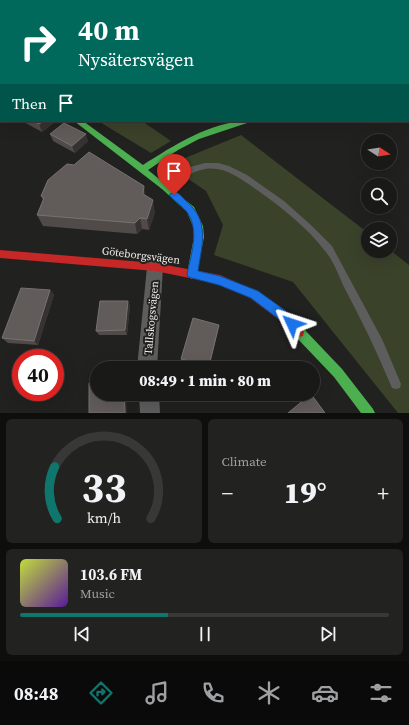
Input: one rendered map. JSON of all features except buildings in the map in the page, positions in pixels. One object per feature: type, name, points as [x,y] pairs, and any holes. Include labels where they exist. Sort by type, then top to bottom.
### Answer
[{"type":"street","points":[[79,122],[165,187],[191,210],[198,226],[199,237],[192,274]]},
{"type":"street","points":[[142,170],[175,148],[196,137],[241,122]]},
{"type":"street","name":"Göteborgsvägen","points":[[0,254],[155,267],[220,280],[254,294],[282,315],[338,373],[369,413]]},
{"type":"street","name":"Tallskogsvägen","points":[[148,361],[155,267]]},
{"type":"street","points":[[149,401],[150,413]]},
{"type":"lane","points":[[165,187],[193,169],[205,166],[218,166],[229,169],[244,177],[281,203],[329,249],[378,343],[396,384]]},
{"type":"green space","points":[[100,122],[143,122],[171,141],[151,153]]},
{"type":"green space","points":[[241,135],[361,228],[361,258],[397,258],[397,256],[409,265],[409,413],[398,413],[293,282],[214,255],[223,225],[206,191],[168,165]]},
{"type":"traffic: fast","points":[[79,122],[165,187],[191,210],[198,226],[199,237],[192,274]]},
{"type":"traffic: fast","points":[[142,170],[175,148],[196,137],[241,122]]},
{"type":"traffic: fast","points":[[299,332],[338,373],[369,413]]},
{"type":"traffic: jam","points":[[0,254],[155,267],[220,280],[254,295],[282,315],[299,332]]},
{"type":"route","points":[[174,195],[191,210],[198,226],[199,237],[192,274],[220,280],[254,294],[292,324]]}]
